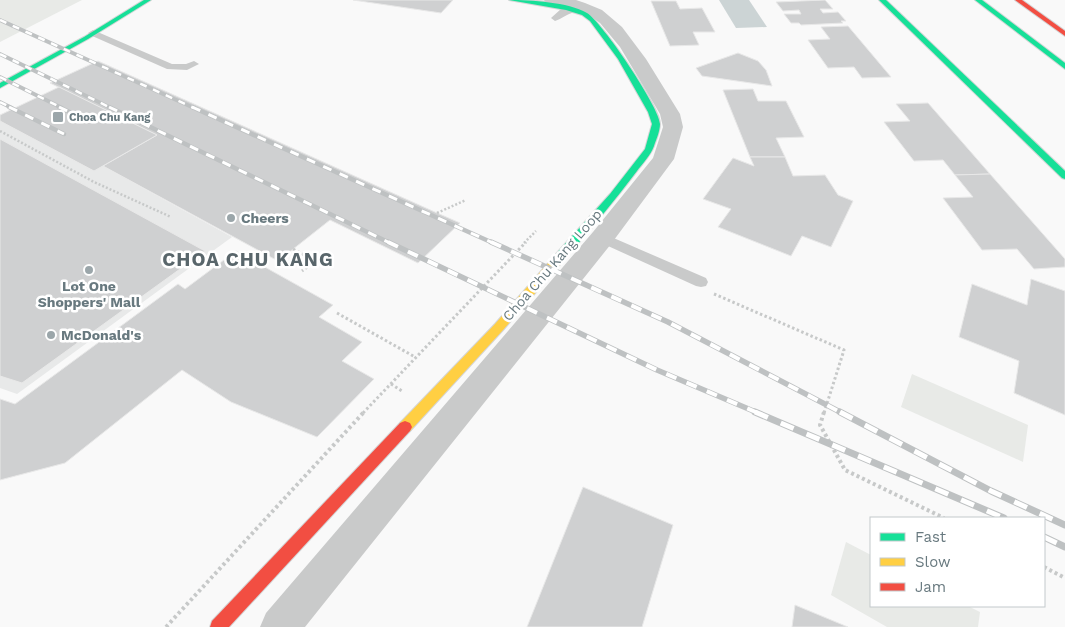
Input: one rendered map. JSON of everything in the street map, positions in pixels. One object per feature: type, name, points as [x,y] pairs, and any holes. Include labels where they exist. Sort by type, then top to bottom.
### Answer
[{"type":"main road","points":[[0,86],[148,0]]},
{"type":"main road","name":"Choa Chu Kang Loop","points":[[218,627],[499,327],[612,196],[625,177],[649,149],[656,124],[650,95],[602,29],[585,15],[572,10],[512,0]]},
{"type":"main road","points":[[882,0],[1065,176]]},
{"type":"main road","points":[[978,0],[1065,67]]},
{"type":"main road","points":[[1018,0],[1065,34]]},
{"type":"street","points":[[553,0],[572,10]]},
{"type":"street","name":"Choa Chu Kang Loop","points":[[280,627],[602,238],[663,159],[673,127],[670,114],[650,95],[615,29],[597,13],[575,4],[553,0]]},
{"type":"street","points":[[625,177],[636,176],[663,159]]},
{"type":"street","points":[[292,548],[323,575]]},
{"type":"lane","points":[[555,18],[564,11],[572,10]]},
{"type":"lane","points":[[94,33],[172,67],[186,67],[194,64]]},
{"type":"lane","points":[[602,238],[701,282]]},
{"type":"path","points":[[0,131],[94,182],[171,217]]},
{"type":"path","points":[[438,213],[466,200]]},
{"type":"path","points":[[166,627],[415,357],[536,231]]},
{"type":"path","points":[[294,249],[314,261],[302,272]]},
{"type":"path","points":[[717,286],[713,293],[844,350],[820,425],[845,470],[942,517]]},
{"type":"path","points":[[337,313],[415,357]]},
{"type":"path","points":[[1045,568],[1065,578]]},
{"type":"shaded area","points":[[0,0],[82,0],[0,42]]},
{"type":"shaded area","points":[[719,0],[749,0],[767,27],[736,28]]},
{"type":"shaded area","name":"Lot One Shoppers' Mall","points":[[0,121],[94,171],[103,166],[232,237],[17,394],[0,388]]},
{"type":"shaded area","points":[[912,374],[1028,425],[1023,462],[901,407]]},
{"type":"shaded area","points":[[846,542],[870,554],[870,607],[970,607],[980,612],[978,627],[887,627],[831,595]]},
{"type":"building","points":[[353,0],[453,0],[441,13]]},
{"type":"building","points":[[825,0],[833,9],[820,9],[823,13],[838,12],[846,21],[841,21],[843,23],[801,25],[799,23],[791,23],[784,14],[801,14],[799,10],[783,11],[776,2]]},
{"type":"building","points":[[651,1],[676,1],[680,9],[702,8],[715,32],[693,32],[699,45],[670,46]]},
{"type":"building","points":[[848,26],[891,77],[862,78],[854,67],[828,68],[808,40],[830,39],[821,27]]},
{"type":"building","points":[[738,53],[758,61],[766,70],[772,86],[702,76],[696,68]]},
{"type":"building","points":[[98,61],[460,223],[418,263],[330,220],[278,261],[103,166],[157,135],[50,83]]},
{"type":"building","points":[[59,87],[157,135],[94,171],[0,121],[0,115]]},
{"type":"building","points":[[753,89],[758,101],[786,101],[804,137],[776,138],[785,157],[750,157],[723,90]]},
{"type":"building","points":[[928,103],[990,174],[955,175],[943,160],[914,161],[884,122],[910,121],[896,104]]},
{"type":"building","name":"Lot One Shoppers' Mall","points":[[0,139],[205,251],[22,383],[0,376]]},
{"type":"building","points":[[750,157],[785,157],[793,176],[825,175],[838,195],[853,201],[831,247],[802,236],[791,256],[718,227],[731,209],[703,199],[733,158],[754,166]]},
{"type":"building","points":[[990,174],[1065,259],[1065,267],[1034,269],[1017,249],[982,250],[943,198],[973,197],[955,175]]},
{"type":"building","points":[[236,251],[333,305],[319,317],[362,342],[342,361],[374,379],[317,437],[231,402],[182,370],[65,463],[0,480],[0,399],[15,404],[178,284],[185,289]]},
{"type":"building","points":[[1031,279],[1065,291],[1065,415],[1014,393],[1019,361],[959,337],[972,284],[1027,305]]},
{"type":"building","points":[[583,487],[673,525],[642,627],[527,627]]},
{"type":"building","points":[[795,605],[848,627],[792,627]]},
{"type":"railway","points":[[0,20],[194,108]]},
{"type":"railway","points":[[0,54],[111,108]]},
{"type":"railway","points":[[0,77],[62,108]]},
{"type":"railway","points":[[0,102],[12,108]]},
{"type":"railway","points":[[9,107],[64,134]]},
{"type":"railway","points":[[59,107],[88,121]]},
{"type":"railway","points":[[109,107],[390,243]]},
{"type":"railway","points":[[192,107],[493,243]]},
{"type":"railway","points":[[388,242],[657,370],[758,413]]},
{"type":"railway","points":[[491,242],[668,322],[842,413]]},
{"type":"railway","points":[[755,412],[1002,517]]},
{"type":"railway","points":[[840,412],[991,491],[1065,525]]},
{"type":"railway","points":[[1045,537],[1065,547]]},
{"type":"traffic: fast","points":[[0,86],[86,38],[148,0]]},
{"type":"traffic: fast","points":[[512,0],[567,8],[584,14],[592,20],[621,59],[652,112],[656,124],[649,149],[613,196],[560,257]]},
{"type":"traffic: fast","points":[[882,0],[1065,176]]},
{"type":"traffic: fast","points":[[978,0],[1065,67]]},
{"type":"traffic: slow","points":[[405,427],[499,327],[560,257]]},
{"type":"traffic: jam","points":[[1018,0],[1065,34]]},
{"type":"traffic: jam","points":[[218,627],[405,427]]},
{"type":"place","name":"Choa Chu Kang","points":[[58,117]]},
{"type":"place","name":"Cheers","points":[[231,218]]},
{"type":"place","name":"Lot One Shoppers' Mall","points":[[89,270]]},
{"type":"place","name":"McDonald's","points":[[51,335]]},
{"type":"district","name":"CHOA CHU KANG","points":[[248,259]]}]
